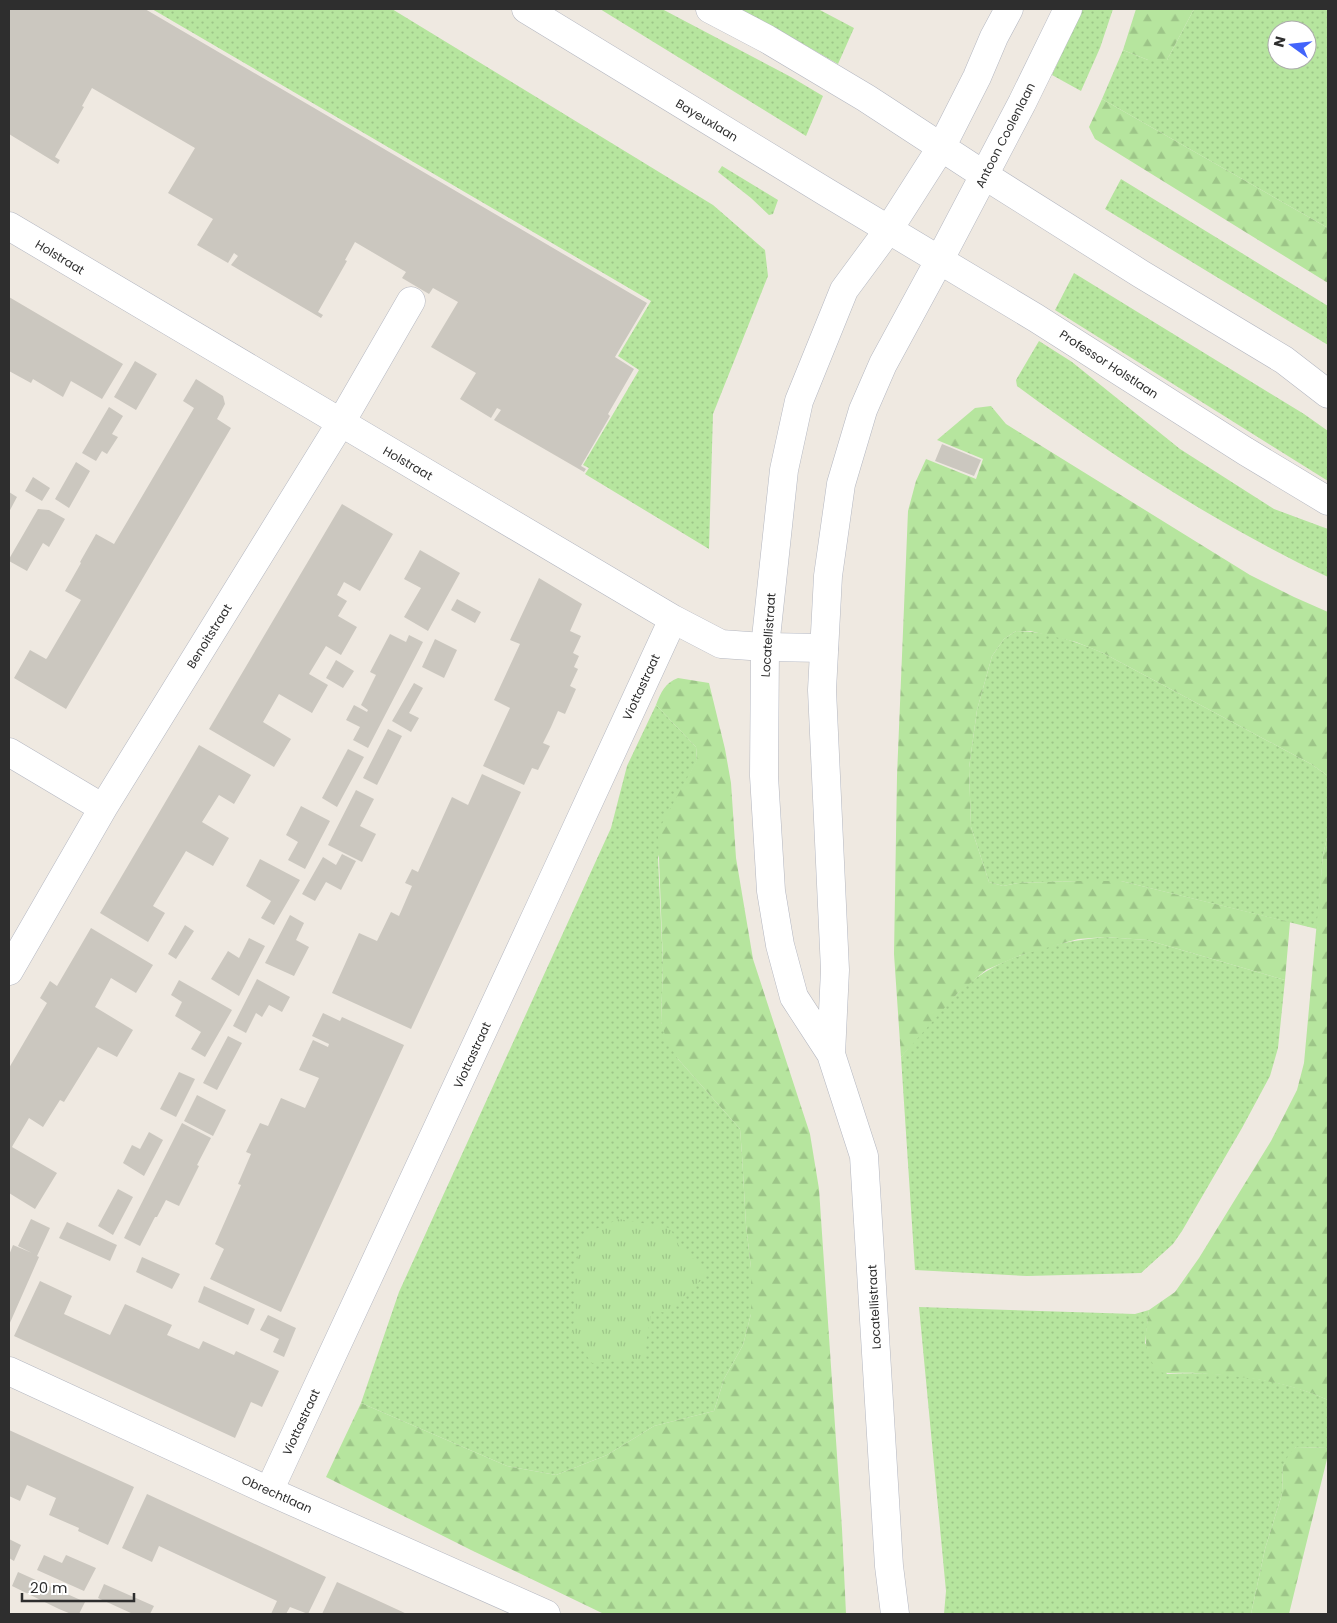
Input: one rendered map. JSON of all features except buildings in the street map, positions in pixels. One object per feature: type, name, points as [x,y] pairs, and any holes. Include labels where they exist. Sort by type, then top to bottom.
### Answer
[{"type":"main road","name":"Bayeuxlaan","points":[[526,9],[889,229]]},
{"type":"main road","points":[[710,9],[767,39],[866,98],[1141,274],[1284,360],[1328,394]]},
{"type":"main road","points":[[889,229],[942,146],[1009,9]]},
{"type":"main road","name":"Antoon Coolenlaan","points":[[940,260],[1068,9]]},
{"type":"main road","name":"Holstraat","points":[[9,226],[340,424],[673,619],[721,644],[824,648]]},
{"type":"main road","name":"Professor Holstlaan","points":[[889,229],[1036,318],[1245,451],[1328,500]]},
{"type":"main road","name":"Locatellistraat","points":[[889,229],[844,290],[799,401],[784,470],[765,647],[764,776],[771,891],[780,945],[794,997],[831,1054],[864,1156],[889,1566],[895,1614]]},
{"type":"main road","name":"Locatellistraat","points":[[831,1054],[835,970],[822,690],[828,576],[841,484],[863,410],[891,347],[940,260]]},
{"type":"main road","name":"Benoitstraat","points":[[9,971],[103,808],[340,424],[411,301]]},
{"type":"main road","name":"Viottastraat","points":[[269,1491],[522,949],[673,619]]},
{"type":"main road","points":[[9,752],[103,808]]},
{"type":"main road","name":"Obrechtlaan","points":[[9,1371],[269,1491],[546,1614]]},
{"type":"main road","name":"Locatellistraat","points":[[883,1614],[889,1566]]},
{"type":"green space","points":[[152,9],[392,9],[713,205],[765,250],[768,276],[713,414],[709,549],[585,474],[589,468],[583,465],[639,370],[618,356],[651,301]]},
{"type":"green space","points":[[600,9],[662,9],[791,77],[823,96],[806,136]]},
{"type":"green space","points":[[737,9],[818,9],[854,28],[838,64],[768,24]]},
{"type":"green space","points":[[1082,9],[1113,9],[1100,48],[1081,91],[1052,75]]},
{"type":"green space","points":[[1136,9],[1194,9],[1167,60],[1148,60],[1123,50]]},
{"type":"green space","points":[[1194,9],[1328,9],[1328,228],[1102,99],[1123,50],[1148,60],[1167,60]]},
{"type":"green space","points":[[1102,99],[1328,228],[1328,283],[1095,139],[1089,127]]},
{"type":"green space","points":[[722,166],[778,200],[773,214],[769,215],[718,172]]},
{"type":"green space","points":[[1121,179],[1328,306],[1328,345],[1105,209]]},
{"type":"green space","points":[[1074,273],[1304,414],[1328,431],[1328,481],[1055,310]]},
{"type":"green space","points":[[1039,341],[1072,362],[1180,449],[1274,509],[1328,529],[1328,577],[1207,513],[1091,439],[1017,386],[1016,380]]},
{"type":"green space","points":[[991,406],[1006,424],[1250,575],[1328,612],[1328,776],[1311,764],[1103,653],[1076,642],[1030,631],[1016,631],[1004,639],[992,656],[977,710],[969,768],[971,827],[989,882],[1003,886],[1018,883],[1121,881],[1290,922],[1285,980],[1147,940],[1105,937],[1078,939],[1021,955],[986,970],[957,994],[901,1057],[894,954],[897,776],[908,511],[916,481],[926,459],[976,479],[983,459],[937,440],[975,408]]},
{"type":"green space","points":[[1016,631],[1027,631],[1060,638],[1082,644],[1103,653],[1311,764],[1328,776],[1328,833],[1323,855],[1317,929],[1121,881],[1018,883],[1003,886],[989,882],[971,827],[969,768],[977,710],[992,656],[1004,639]]},
{"type":"green space","points":[[678,678],[709,683],[731,783],[736,858],[753,959],[810,1134],[819,1189],[846,1614],[604,1614],[326,1477],[361,1403],[507,1466],[556,1475],[607,1455],[654,1426],[714,1411],[724,1379],[743,1345],[751,1314],[751,1268],[746,1225],[740,1129],[678,1059],[667,1042],[661,1022],[663,965],[658,831],[697,760],[696,747],[656,705],[664,688]]},
{"type":"green space","points":[[656,705],[696,747],[697,761],[679,794],[658,858],[663,965],[661,1022],[678,1059],[740,1129],[746,1225],[751,1268],[751,1314],[743,1345],[724,1379],[714,1411],[654,1426],[607,1455],[556,1475],[507,1466],[361,1403],[399,1292],[611,828],[627,766]]},
{"type":"green space","points":[[1328,833],[1328,1400],[1296,1388],[1264,1380],[1213,1374],[1157,1372],[1149,1355],[1146,1335],[1149,1310],[1175,1292],[1199,1258],[1271,1141],[1297,1090],[1304,1063],[1323,855]]},
{"type":"green space","points":[[1105,937],[1147,940],[1285,980],[1278,1048],[1270,1076],[1242,1128],[1173,1244],[1141,1273],[1027,1276],[915,1270],[901,1057],[949,1001],[972,981],[989,970],[1026,953],[1046,947]]},
{"type":"green space","points":[[619,1219],[670,1228],[679,1246],[709,1273],[666,1313],[652,1310],[643,1359],[592,1363],[571,1334],[576,1313],[574,1277],[582,1235]]},
{"type":"green space","points":[[919,1307],[1135,1314],[1149,1310],[1145,1343],[1167,1374],[1229,1375],[1270,1381],[1309,1392],[1328,1400],[1328,1448],[1296,1447],[1283,1466],[1282,1494],[1265,1549],[1251,1614],[944,1614],[946,1591]]},
{"type":"green space","points":[[1296,1447],[1328,1448],[1328,1455],[1289,1614],[1251,1614],[1265,1549],[1282,1494],[1283,1466],[1289,1454]]}]
